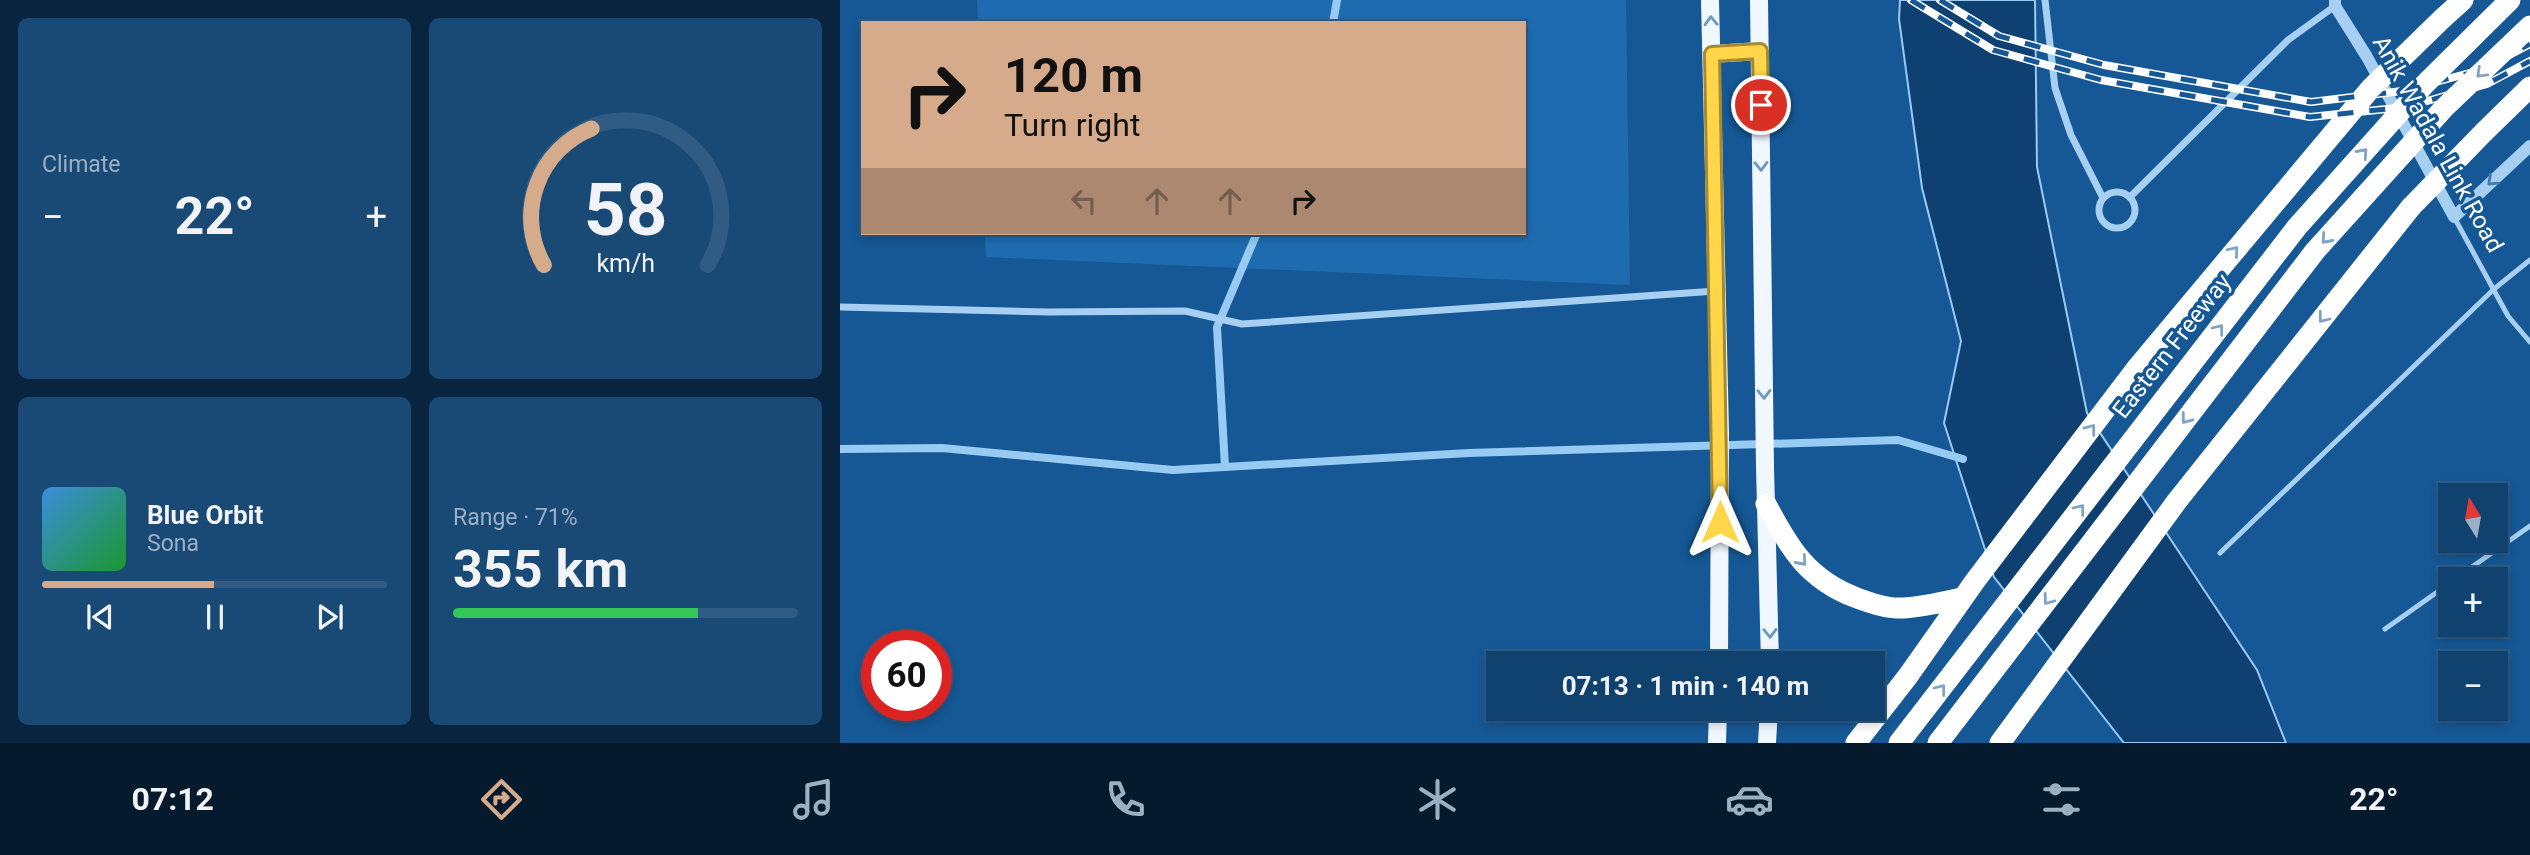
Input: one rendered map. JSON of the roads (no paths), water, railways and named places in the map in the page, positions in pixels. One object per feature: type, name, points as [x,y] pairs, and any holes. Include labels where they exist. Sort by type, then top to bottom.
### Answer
[{"type":"highway","points":[[1856,743],[2136,369],[2371,88],[2463,0]]},
{"type":"highway","name":"Eastern Freeway","points":[[1899,743],[2297,228],[2424,85],[2510,0]]},
{"type":"highway","points":[[1938,743],[2315,251],[2444,108],[2530,26]]},
{"type":"highway","points":[[2000,743],[2177,501],[2411,207],[2530,87]]},
{"type":"highway","points":[[1766,503],[1795,554],[1811,572],[1844,593],[1877,606],[1897,608],[1962,598]]},
{"type":"highway","points":[[1992,743],[2025,707]]},
{"type":"main road","points":[[1710,0],[1720,432],[1720,651]]},
{"type":"main road","points":[[1759,0],[1770,651]]},
{"type":"main road","points":[[1712,54],[1760,51]]},
{"type":"main road","points":[[1717,743],[1718,721]]},
{"type":"main road","points":[[1767,743],[1768,721]]},
{"type":"street","points":[[2045,0],[2055,88],[2071,135],[2103,198]]},
{"type":"street","points":[[2130,197],[2288,40],[2337,2]]},
{"type":"street","name":"Anik Wadala Link Road","points":[[2337,2],[2454,216]]},
{"type":"street","points":[[2454,216],[2530,146]]},
{"type":"street","points":[[2113,192],[2125,193],[2130,197],[2134,201],[2135,213],[2130,223],[2112,228],[2102,221],[2099,210],[2103,198],[2113,192]]},
{"type":"street","points":[[840,307],[1048,312],[1185,311],[1242,324],[1717,290]]},
{"type":"lane","name":"Anik Wadala Link Road","points":[[2454,216],[2508,316],[2530,342]]},
{"type":"lane","points":[[2220,553],[2494,289],[2530,260]]},
{"type":"lane","points":[[2472,567],[2530,526]]},
{"type":"lane","points":[[2385,629],[2438,591]]},
{"type":"waterway","points":[[1333,21],[1337,0]]},
{"type":"waterway","points":[[1225,467],[1217,327],[1256,235]]},
{"type":"waterway","points":[[840,449],[942,448],[1173,470],[1469,453],[1898,440],[1963,459]]},
{"type":"railway","points":[[1911,0],[1993,50],[2101,80],[2310,117],[2406,107],[2487,84],[2530,61]]},
{"type":"railway","points":[[1940,0],[1999,36],[2104,65],[2311,102],[2402,91],[2481,70],[2530,44]]}]
